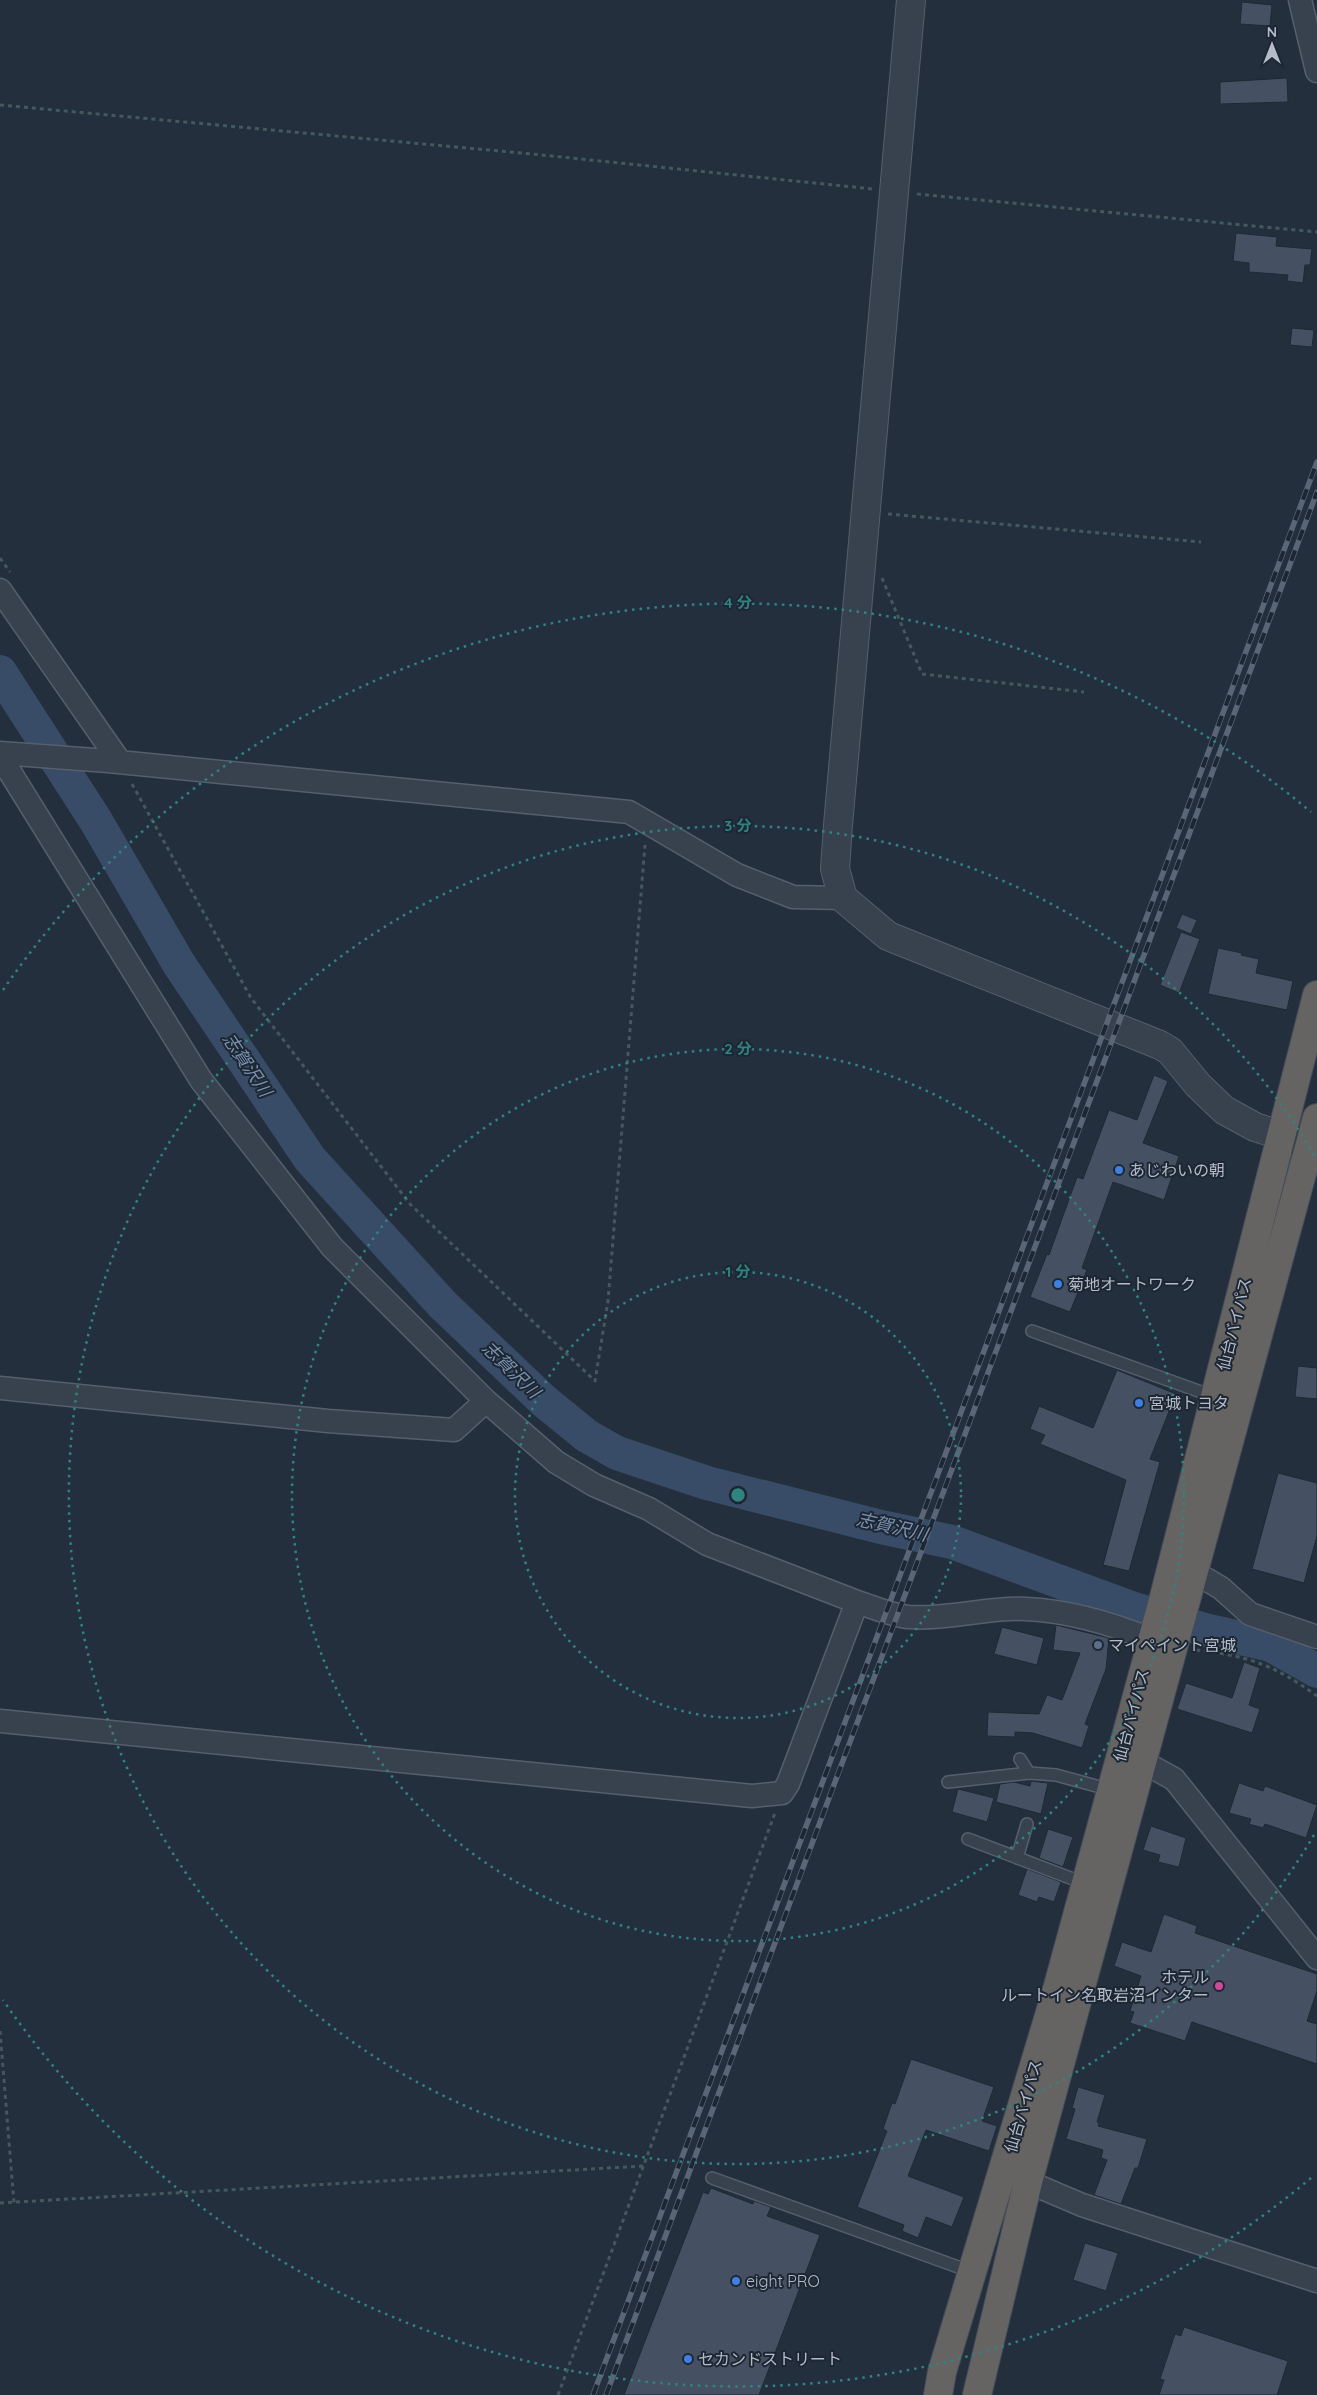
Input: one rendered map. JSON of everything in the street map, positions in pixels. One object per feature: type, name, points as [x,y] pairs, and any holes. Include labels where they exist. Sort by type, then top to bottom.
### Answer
[{"type":"highway","name":"仙台バイパス","points":[[940,2384],[1026,2099],[1111,1790],[1163,1641],[1174,1599],[1215,1396],[1317,995]]},
{"type":"highway","name":"仙台バイパス","points":[[1174,1599],[1194,1572],[1314,1145],[1317,1118]]},
{"type":"highway","name":"仙台バイパス","points":[[978,2388],[1028,2182],[1142,1762],[1163,1641]]},
{"type":"street","points":[[911,0],[835,869],[843,898],[888,936],[1160,1045],[1170,1051],[1198,1085],[1224,1110],[1256,1127],[1314,1145]]},
{"type":"street","points":[[1300,0],[1317,72]]},
{"type":"street","points":[[0,590],[114,761]]},
{"type":"street","points":[[2,754],[114,761],[629,812],[737,875],[793,898],[843,898]]},
{"type":"street","points":[[2,754],[201,1080],[332,1247],[486,1401],[556,1462],[594,1485],[648,1509],[707,1544],[857,1602],[907,1617],[945,1617],[1025,1609],[1047,1611],[1163,1641]]},
{"type":"street","points":[[0,1388],[328,1421],[454,1430],[486,1401]]},
{"type":"street","points":[[1194,1572],[1221,1588],[1250,1614],[1315,1632]]},
{"type":"street","points":[[0,1721],[752,1796],[782,1793],[788,1784],[857,1602]]},
{"type":"street","points":[[1142,1762],[1174,1779],[1317,1958]]},
{"type":"street","points":[[1028,2182],[1082,2205],[1317,2281]]},
{"type":"lane","points":[[1032,1331],[1215,1396]]},
{"type":"lane","points":[[1020,1759],[1030,1773]]},
{"type":"lane","points":[[948,1782],[1030,1773],[1056,1775],[1111,1790]]},
{"type":"lane","points":[[1016,1858],[1027,1824]]},
{"type":"lane","points":[[968,1839],[1086,1884]]},
{"type":"lane","points":[[712,2178],[973,2272]]},
{"type":"path","points":[[0,105],[532,154],[1317,232]]},
{"type":"path","points":[[865,511],[1201,542]]},
{"type":"path","points":[[860,575],[884,578],[922,674],[1084,692]]},
{"type":"path","points":[[114,761],[251,998],[410,1204],[595,1381],[608,1300],[647,822]]},
{"type":"path","points":[[1163,1641],[1237,1655],[1252,1660],[1266,1665],[1317,1696]]},
{"type":"path","points":[[558,2395],[782,1793]]},
{"type":"path","points":[[0,2031],[14,2203]]},
{"type":"path","points":[[0,2204],[643,2166]]},
{"type":"building","points":[[1242,2],[1272,5],[1270,26],[1240,24]]},
{"type":"building","points":[[1287,78],[1288,102],[1220,104],[1220,82]]},
{"type":"building","points":[[1236,233],[1277,237],[1276,246],[1312,249],[1310,265],[1305,265],[1303,283],[1287,281],[1288,275],[1249,272],[1249,263],[1233,261]]},
{"type":"building","points":[[1292,328],[1314,330],[1312,347],[1290,345]]},
{"type":"building","points":[[1182,914],[1197,920],[1191,934],[1176,928]]},
{"type":"building","points":[[1181,932],[1200,939],[1179,993],[1160,985]]},
{"type":"building","points":[[1218,948],[1259,959],[1256,973],[1293,981],[1287,1010],[1208,994]]},
{"type":"building","points":[[1154,1075],[1168,1081],[1143,1143],[1179,1156],[1164,1200],[1113,1182],[1082,1268],[1087,1270],[1070,1312],[1030,1297],[1047,1254],[1049,1255],[1077,1177],[1083,1179],[1109,1110],[1137,1120]]},
{"type":"building","points":[[1298,1366],[1317,1368],[1317,1399],[1295,1397]]},
{"type":"building","points":[[1117,1370],[1176,1394],[1150,1459],[1160,1462],[1129,1571],[1103,1565],[1126,1480],[1040,1444],[1045,1435],[1030,1429],[1039,1406],[1093,1428]]},
{"type":"building","points":[[1278,1473],[1317,1483],[1317,1536],[1304,1583],[1252,1569]]},
{"type":"building","points":[[1056,1625],[1109,1638],[1106,1669],[1085,1724],[1089,1726],[1082,1748],[1033,1733],[1015,1732],[1015,1737],[987,1736],[988,1712],[1039,1714],[1047,1695],[1062,1700],[1080,1653],[1053,1650]]},
{"type":"building","points":[[1002,1627],[1044,1638],[1037,1665],[994,1654]]},
{"type":"building","points":[[1244,1662],[1260,1668],[1249,1705],[1260,1709],[1252,1733],[1177,1709],[1186,1683],[1232,1698]]},
{"type":"building","points":[[1031,1781],[1048,1783],[1041,1814],[996,1802],[1000,1784],[1014,1782],[1030,1786]]},
{"type":"building","points":[[1239,1783],[1263,1791],[1265,1786],[1317,1805],[1306,1838],[1265,1824],[1263,1828],[1249,1824],[1251,1819],[1229,1813]]},
{"type":"building","points":[[958,1789],[994,1798],[987,1822],[952,1812]]},
{"type":"building","points":[[1151,1826],[1186,1838],[1179,1867],[1158,1862],[1160,1855],[1143,1850]]},
{"type":"building","points":[[1048,1829],[1073,1837],[1063,1867],[1039,1858]]},
{"type":"building","points":[[1027,1869],[1061,1882],[1054,1902],[1039,1897],[1037,1902],[1018,1895]]},
{"type":"building","points":[[1164,1914],[1197,1926],[1195,1933],[1317,1974],[1317,1991],[1307,2021],[1317,2024],[1317,2064],[1192,2022],[1185,2041],[1130,2023],[1134,2012],[1130,2011],[1141,1976],[1114,1966],[1122,1942],[1151,1952]]},
{"type":"building","points":[[911,2059],[994,2087],[982,2121],[997,2126],[989,2151],[926,2130],[908,2176],[964,2197],[952,2227],[926,2217],[918,2238],[902,2231],[904,2225],[857,2207],[887,2131],[883,2129],[892,2103],[895,2104]]},
{"type":"building","points":[[1078,2087],[1105,2095],[1097,2122],[1099,2123],[1098,2126],[1147,2139],[1138,2168],[1135,2168],[1121,2204],[1094,2195],[1107,2160],[1101,2158],[1103,2150],[1066,2139],[1075,2109],[1072,2108]]},
{"type":"building","points":[[711,2188],[753,2204],[754,2201],[771,2207],[767,2216],[820,2235],[759,2395],[624,2395],[703,2192],[708,2194]]},
{"type":"building","points":[[1085,2243],[1118,2253],[1106,2291],[1073,2280]]},
{"type":"building","points":[[1184,2327],[1288,2361],[1277,2395],[1159,2395],[1164,2380],[1160,2379],[1175,2334],[1181,2336]]},
{"type":"waterway","name":"志賀沢川","points":[[0,672],[96,821],[179,964],[310,1159],[443,1305],[544,1401],[587,1436],[617,1453],[707,1483],[881,1527],[952,1542],[1131,1608],[1205,1630],[1271,1645],[1317,1671]]},
{"type":"railway","points":[[593,2395],[1317,462]]},
{"type":"railway","points":[[606,2395],[1317,492]]},
{"type":"place","name":"あじわいの朝","points":[[1119,1170]]},
{"type":"place","name":"菊地オートワーク","points":[[1058,1284]]},
{"type":"place","name":"宮城トヨタ","points":[[1139,1403]]},
{"type":"place","name":"マイペイント宮城","points":[[1098,1645]]},
{"type":"place","name":"ホテル ルートイン名取岩沼インター","points":[[1219,1986]]},
{"type":"place","name":"eight PRO","points":[[736,2281]]},
{"type":"place","name":"セカンドストリート","points":[[688,2359]]}]
